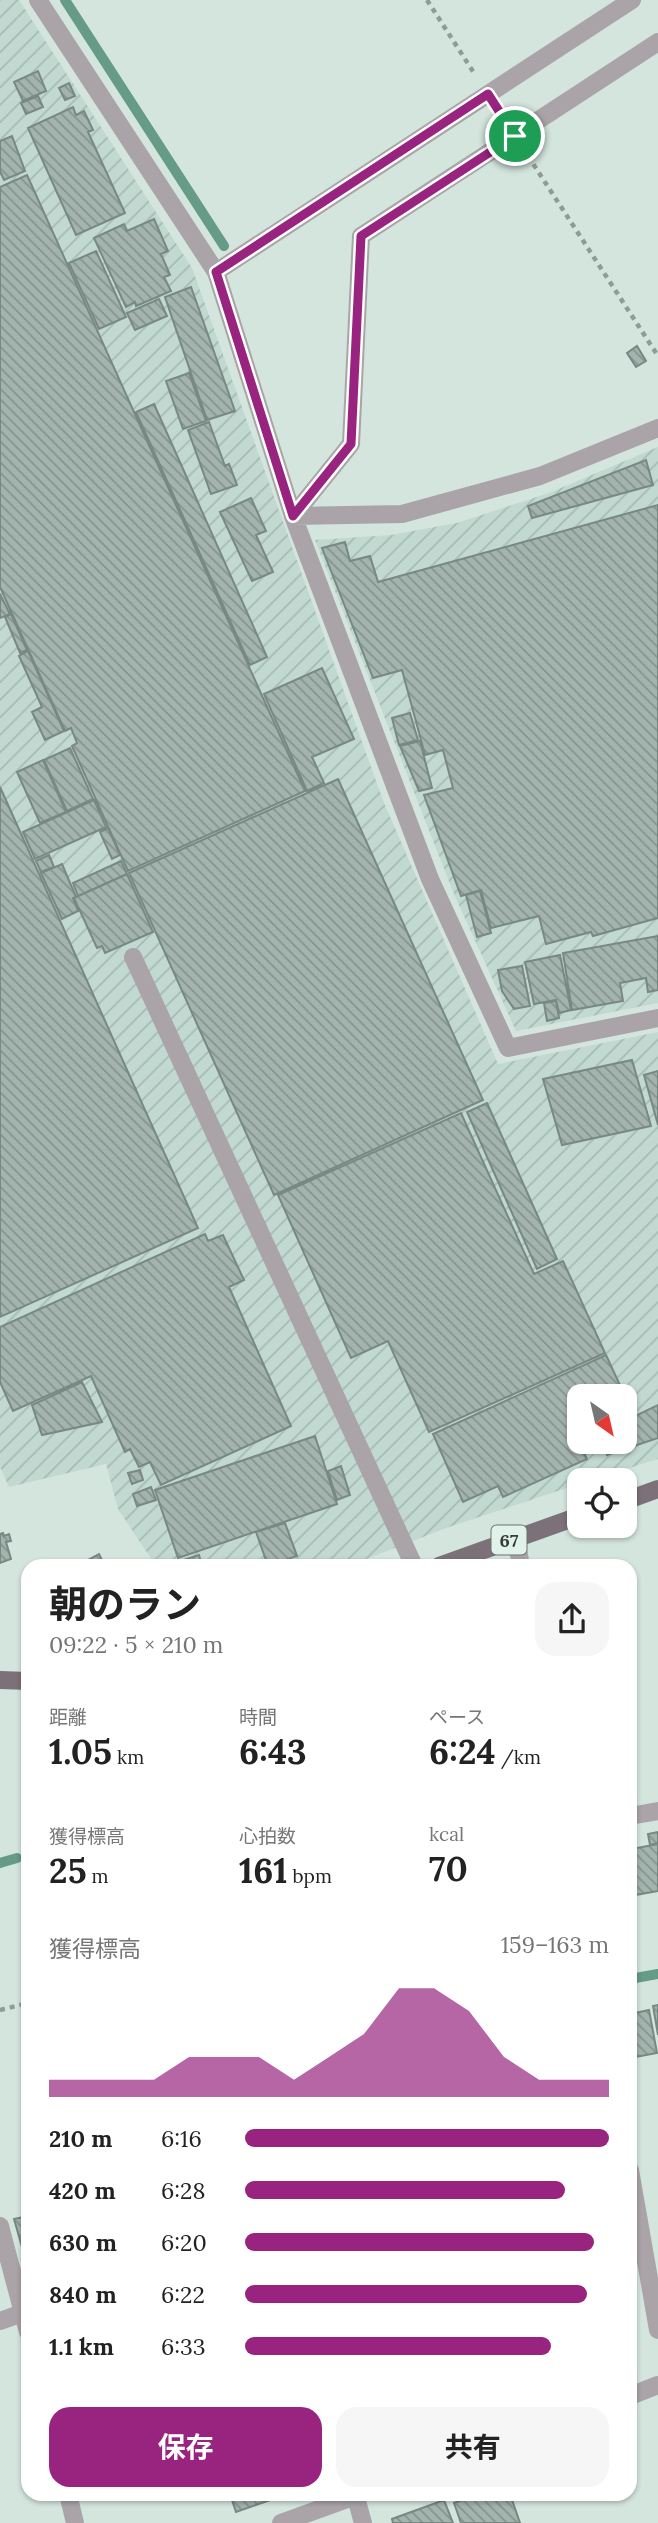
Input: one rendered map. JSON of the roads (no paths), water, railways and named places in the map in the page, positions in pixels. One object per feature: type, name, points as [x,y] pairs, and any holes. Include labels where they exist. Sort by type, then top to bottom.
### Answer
[{"type":"main road","points":[[637,1497],[658,1489]]},
{"type":"main road","name":"67","points":[[458,1559],[567,1520]]},
{"type":"main road","points":[[0,1680],[21,1681]]},
{"type":"street","points":[[38,0],[216,272],[293,516],[430,879],[508,1048],[658,1018]]},
{"type":"street","points":[[216,272],[632,0]]},
{"type":"street","points":[[293,516],[351,444],[361,236],[658,42]]},
{"type":"street","points":[[293,516],[402,514],[540,476],[658,428]]},
{"type":"street","points":[[132,957],[411,1559]]},
{"type":"street","points":[[516,1538],[520,1559]]},
{"type":"street","points":[[637,1815],[658,1811]]},
{"type":"street","points":[[637,2210],[658,2330]]},
{"type":"street","points":[[0,2226],[21,2295]]},
{"type":"street","points":[[0,2321],[21,2314]]},
{"type":"street","points":[[637,2393],[658,2385]]},
{"type":"street","points":[[70,2501],[75,2523]]},
{"type":"street","points":[[281,2523],[339,2501]]},
{"type":"street","points":[[358,2501],[363,2523]]},
{"type":"waterway","points":[[65,0],[224,246]]},
{"type":"waterway","points":[[0,1863],[17,1858]]},
{"type":"waterway","points":[[637,1978],[658,1974]]}]
